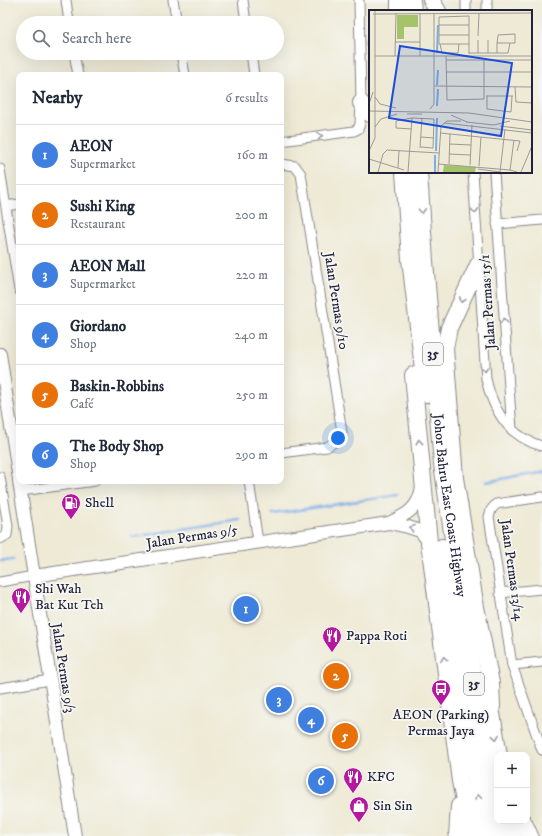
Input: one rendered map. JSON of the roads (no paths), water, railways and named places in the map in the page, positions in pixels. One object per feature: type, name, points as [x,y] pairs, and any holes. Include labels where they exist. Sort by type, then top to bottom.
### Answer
[{"type":"highway","points":[[431,0],[437,10]]},
{"type":"highway","name":"Johor Bahru East Coast Highway","points":[[419,173],[424,261],[441,448],[451,535],[496,835]]},
{"type":"highway","points":[[398,175],[429,542],[460,780],[471,836]]},
{"type":"highway","name":"Johor Bahru East Coast Highway","points":[[398,175],[410,259],[427,399],[439,520],[463,703],[496,835]]},
{"type":"highway","points":[[478,265],[449,328],[445,348],[455,478],[475,602],[491,683],[492,706]]},
{"type":"highway","points":[[451,535],[492,706],[499,752]]},
{"type":"highway","points":[[457,836],[460,780]]},
{"type":"highway","points":[[496,835],[508,824]]},
{"type":"highway","points":[[524,824],[530,836]]},
{"type":"street","points":[[66,0],[68,16]]},
{"type":"street","points":[[173,0],[176,16]]},
{"type":"street","points":[[243,0],[245,16]]},
{"type":"street","points":[[284,141],[354,131],[358,129],[366,108],[359,0]]},
{"type":"street","points":[[486,0],[487,10]]},
{"type":"street","points":[[75,60],[77,72]]},
{"type":"street","points":[[183,60],[185,72]]},
{"type":"street","points":[[252,60],[254,72]]},
{"type":"street","name":"Jalan Permas 9/10","points":[[284,164],[295,166],[301,174],[342,432],[336,441],[327,447],[284,453]]},
{"type":"street","points":[[0,169],[16,271]]},
{"type":"street","points":[[473,173],[486,379],[494,406],[512,430],[542,446]]},
{"type":"street","name":"Jalan Permas 15/1","points":[[494,173],[512,430]]},
{"type":"street","points":[[6,206],[16,204]]},
{"type":"street","points":[[497,224],[542,220]]},
{"type":"street","name":"Jalan Permas 9/3","points":[[0,354],[16,457]]},
{"type":"street","points":[[0,476],[8,526],[7,535],[0,539]]},
{"type":"street","name":"Jalan Permas 9/5","points":[[0,582],[389,523],[406,515],[415,507],[421,495],[423,481]]},
{"type":"street","name":"Jalan Permas 9/3","points":[[20,484],[75,836]]},
{"type":"street","points":[[250,484],[258,542]]},
{"type":"street","name":"Jalan Permas 13/14","points":[[542,497],[496,504],[491,510],[490,517],[500,593],[512,665],[540,737],[542,750]]},
{"type":"street","name":"Jalan Permas 9/5","points":[[389,523],[408,527],[420,532],[429,542]]},
{"type":"street","points":[[500,593],[542,589]]},
{"type":"street","points":[[512,665],[542,662]]},
{"type":"street","points":[[0,688],[50,680]]},
{"type":"waterway","points":[[486,482],[542,471]]},
{"type":"waterway","points":[[273,514],[398,495]]},
{"type":"waterway","points":[[132,537],[240,520]]},
{"type":"waterway","points":[[0,561],[13,559]]},
{"type":"place","name":"Shell","points":[[71,520]]},
{"type":"place","name":"AEON","points":[[246,609]]},
{"type":"place","name":"Shi Wah Bat Kut Teh","points":[[21,614]]},
{"type":"place","name":"Pappa Roti","points":[[332,653]]},
{"type":"place","name":"Sushi King","points":[[336,676]]},
{"type":"place","name":"AEON Mall","points":[[279,700]]},
{"type":"place","name":"AEON (Parking) Permas Jaya","points":[[441,706]]},
{"type":"place","name":"Giordano","points":[[311,720]]},
{"type":"place","name":"Baskin-Robbins","points":[[345,736]]},
{"type":"place","name":"The Body Shop","points":[[321,781]]},
{"type":"place","name":"KFC","points":[[353,794]]},
{"type":"place","name":"Sin Sin","points":[[359,823]]}]
